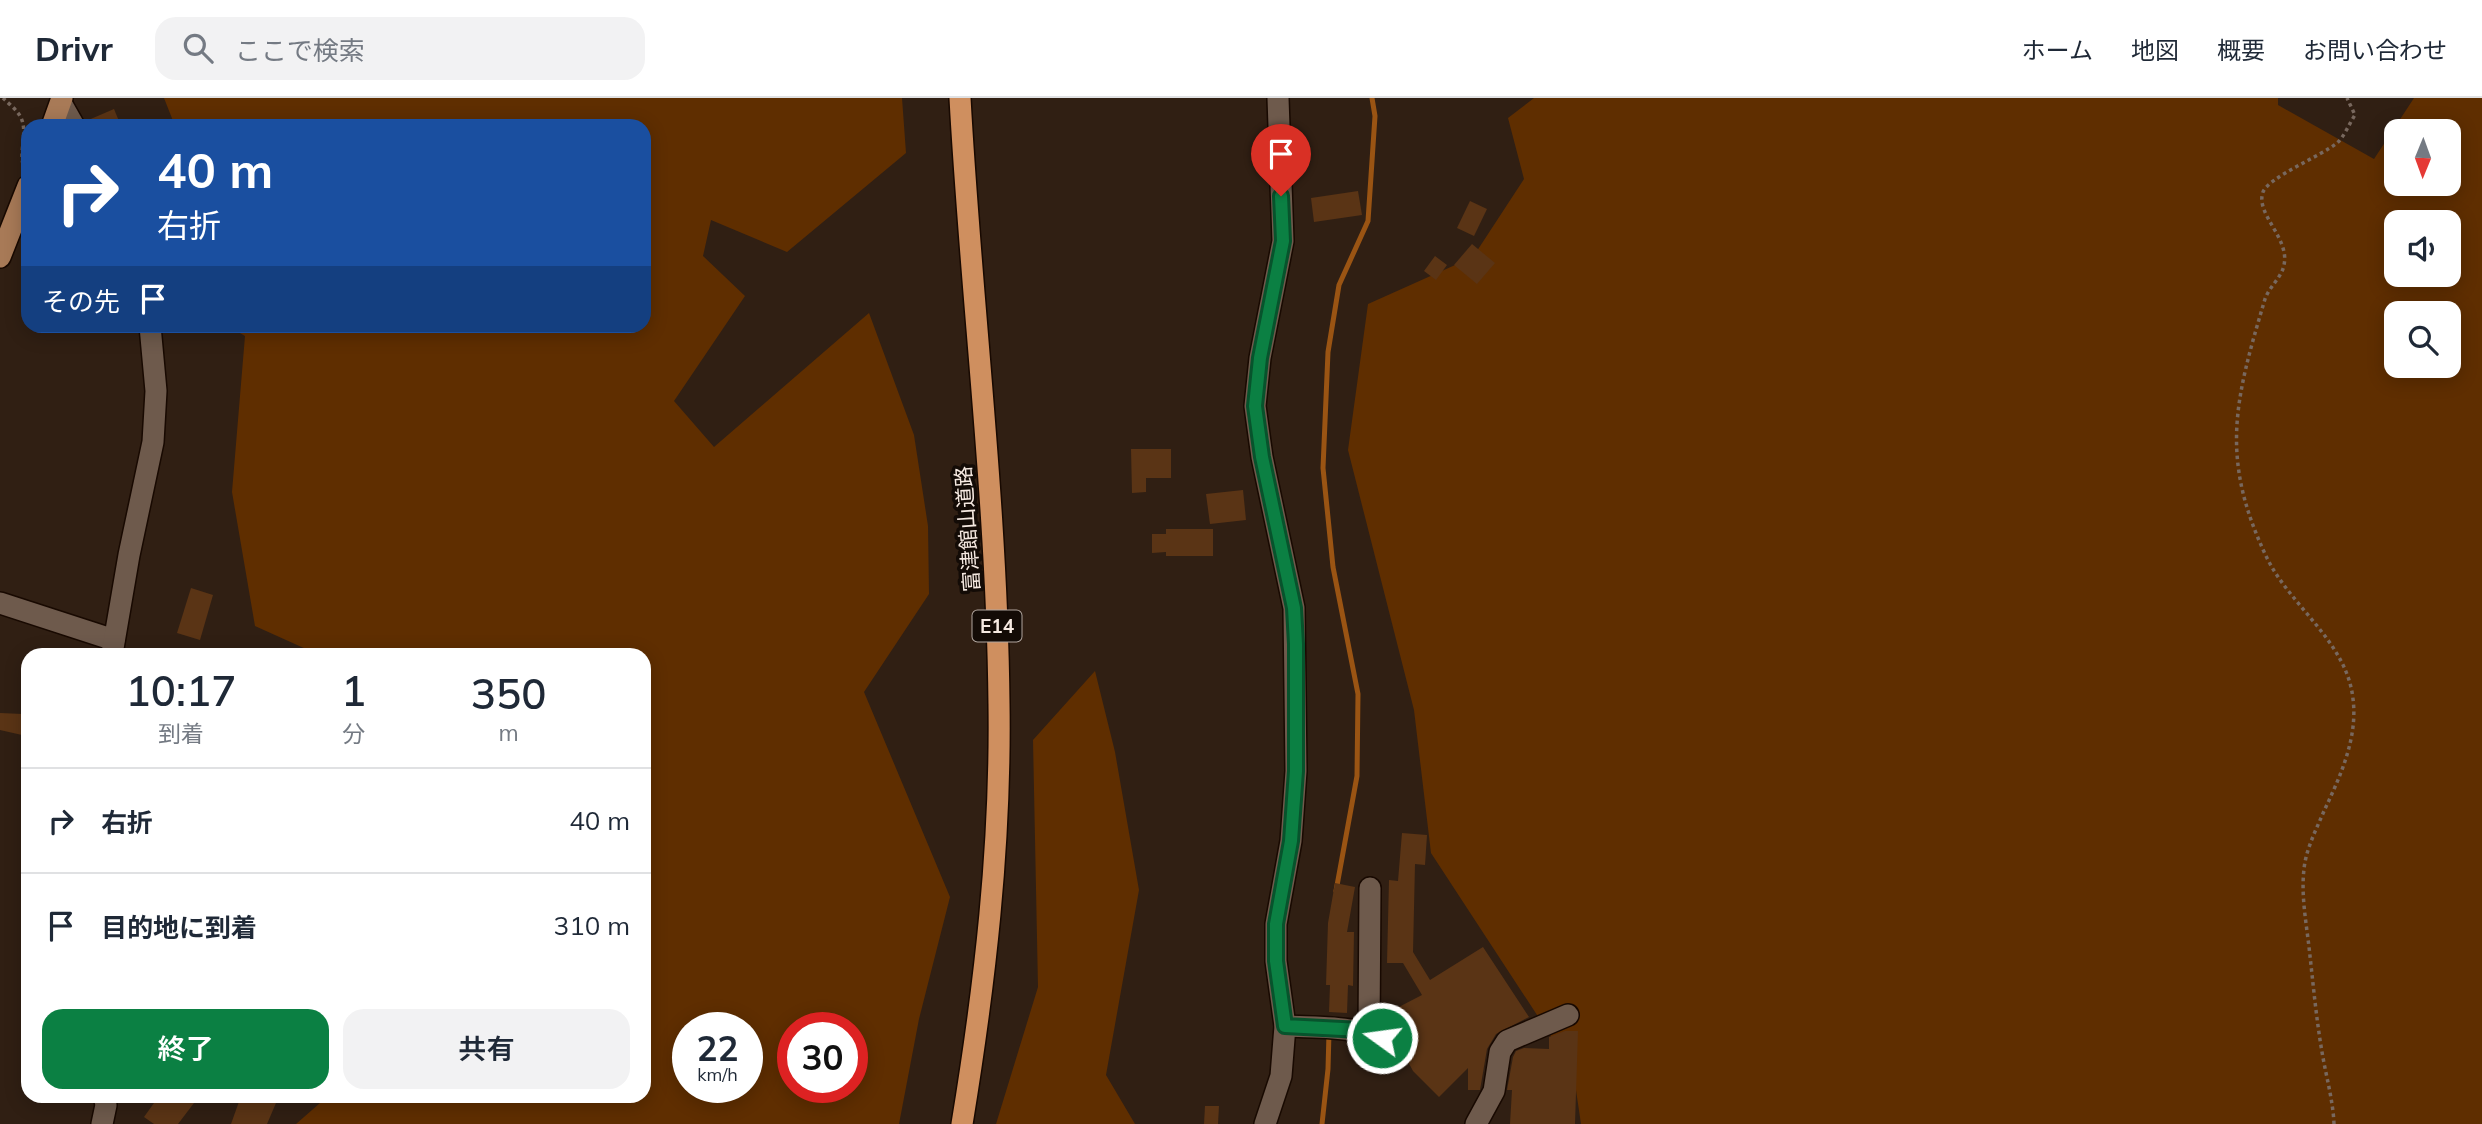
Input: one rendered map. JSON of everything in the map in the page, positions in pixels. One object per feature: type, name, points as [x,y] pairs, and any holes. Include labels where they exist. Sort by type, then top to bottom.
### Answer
[{"type":"highway","name":"富津館山道路","points":[[960,98],[991,508],[999,705],[993,888],[983,989],[962,1124]]},
{"type":"main road","points":[[55,119],[62,101]]},
{"type":"main road","points":[[0,254],[21,203]]},
{"type":"street","points":[[1265,1124],[1281,1076],[1285,1026],[1276,961],[1276,924],[1291,841],[1296,771],[1294,608],[1262,457],[1255,406],[1260,358],[1283,241],[1278,98]]},
{"type":"street","points":[[62,101],[71,119]]},
{"type":"street","points":[[0,603],[113,647],[153,442],[156,391],[151,333]]},
{"type":"street","points":[[1369,1033],[1370,888]]},
{"type":"street","points":[[1476,1124],[1494,1091],[1500,1052],[1507,1041],[1568,1015]]},
{"type":"street","points":[[1285,1026],[1361,1030],[1382,1038],[1397,1049]]},
{"type":"street","points":[[102,1124],[104,1103]]},
{"type":"path","points":[[3,98],[22,119]]},
{"type":"path","points":[[2334,1124],[2318,1026],[2303,896],[2304,867],[2311,840],[2344,761],[2353,731],[2353,699],[2339,654],[2295,602],[2269,562],[2249,519],[2238,474],[2235,426],[2242,384],[2267,294],[2284,265],[2283,245],[2262,209],[2263,193],[2273,180],[2339,142],[2355,116],[2347,98]]},
{"type":"shaded area","points":[[164,98],[902,98],[906,153],[787,252],[711,220],[703,256],[745,296],[674,401],[714,447],[869,313],[914,435],[928,526],[929,594],[864,692],[950,897],[919,1019],[899,1124],[296,1124],[320,1103],[651,1103],[651,648],[304,648],[255,626],[232,492],[245,336],[240,333],[651,333],[651,119],[172,119]]},
{"type":"shaded area","points":[[1534,98],[2278,98],[2278,105],[2374,159],[2384,144],[2384,196],[2461,196],[2461,119],[2400,119],[2414,98],[2482,98],[2482,1124],[1581,1124],[1573,1070],[1431,853],[1414,710],[1348,450],[1368,304],[1473,257],[1524,179],[1508,118]]},
{"type":"shaded area","points":[[1095,671],[1115,752],[1139,890],[1106,1075],[1135,1124],[996,1124],[1038,987],[1033,740]]},
{"type":"building","points":[[114,109],[118,119],[91,119]]},
{"type":"building","points":[[1358,191],[1362,215],[1314,222],[1311,198]]},
{"type":"building","points":[[1470,201],[1487,209],[1474,236],[1457,228]]},
{"type":"building","points":[[1472,244],[1495,263],[1477,284],[1454,265]]},
{"type":"building","points":[[1435,256],[1447,265],[1436,280],[1424,271]]},
{"type":"building","points":[[1131,449],[1171,449],[1171,478],[1146,478],[1146,492],[1132,493]]},
{"type":"building","points":[[1243,490],[1246,520],[1210,524],[1206,494]]},
{"type":"building","points":[[1166,529],[1213,529],[1213,556],[1166,556],[1166,552],[1152,553],[1152,534],[1166,534]]},
{"type":"building","points":[[191,588],[213,595],[200,640],[177,633]]},
{"type":"building","points":[[0,713],[21,714],[21,735],[0,730]]},
{"type":"building","points":[[1402,833],[1427,835],[1425,865],[1415,864],[1413,952],[1430,980],[1483,947],[1529,1017],[1496,1034],[1487,1049],[1480,1090],[1468,1090],[1468,1068],[1439,1097],[1413,1071],[1406,1058],[1411,1043],[1391,1011],[1422,995],[1403,963],[1387,963],[1389,880],[1398,881]]},
{"type":"building","points":[[1335,883],[1355,887],[1347,932],[1354,932],[1353,986],[1348,985],[1347,1013],[1329,1012],[1330,985],[1326,985],[1328,923]]},
{"type":"building","points":[[1565,1031],[1578,1031],[1575,1124],[1510,1124],[1512,1090],[1507,1090],[1516,1051],[1524,1048],[1549,1049],[1549,1037]]},
{"type":"building","points":[[154,1103],[194,1103],[178,1124],[154,1124],[144,1117]]},
{"type":"building","points":[[238,1103],[276,1103],[267,1124],[231,1124]]},
{"type":"building","points":[[1205,1106],[1219,1106],[1218,1124],[1204,1124]]},
{"type":"waterway","points":[[1336,891],[1357,776],[1358,694],[1333,567],[1323,468],[1328,352],[1339,285],[1368,221],[1375,116],[1372,98]]},
{"type":"waterway","points":[[1322,1124],[1329,1033]]},
{"type":"route","points":[[1281,196],[1283,241],[1260,358],[1255,406],[1262,457],[1294,608],[1296,644],[1296,771],[1291,841],[1276,924],[1276,961],[1285,1026],[1361,1030],[1382,1038]]}]
